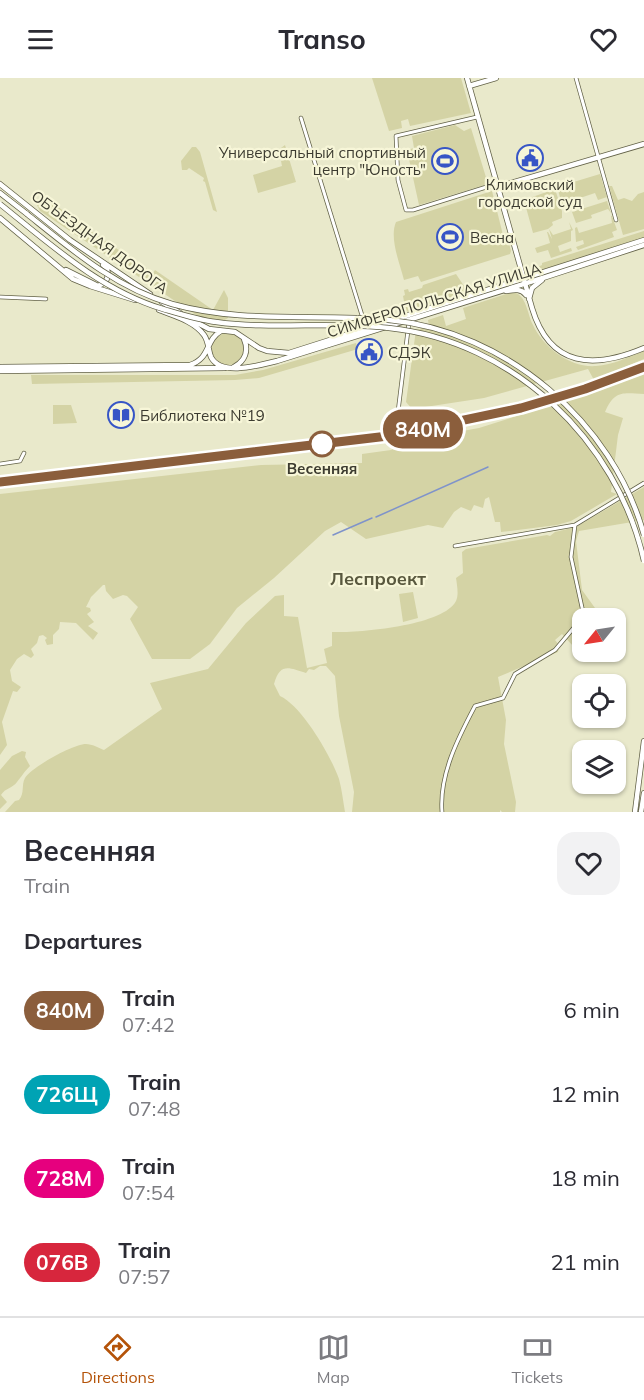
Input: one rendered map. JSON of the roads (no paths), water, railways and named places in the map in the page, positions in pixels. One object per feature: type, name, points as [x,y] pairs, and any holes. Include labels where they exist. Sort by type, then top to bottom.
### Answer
[{"type":"main road","points":[[466,78],[529,299],[535,318],[545,336],[560,350],[572,357],[594,361],[615,359],[644,348]]},
{"type":"main road","points":[[469,86],[496,78]]},
{"type":"main road","points":[[497,186],[644,144]]},
{"type":"main road","name":"ОБЪЕЗДНАЯ ДОРОГА","points":[[0,184],[87,252],[136,286],[188,318],[209,329],[221,331]]},
{"type":"main road","points":[[0,193],[75,254],[101,271],[130,288],[170,303],[217,314],[247,317],[354,317],[392,320],[432,328],[471,341],[494,353],[548,388],[585,425],[623,483],[644,535]]},
{"type":"main road","points":[[0,204],[70,260],[105,283],[162,309],[215,322],[245,325],[356,325],[392,328],[430,335],[490,359],[528,382],[547,398],[570,420],[594,449],[628,511],[644,561]]},
{"type":"main road","name":"ОБЪЕЗДНАЯ ДОРОГА","points":[[0,218],[73,279],[181,318],[205,336],[209,348]]},
{"type":"main road","name":"СИМФЕРОПОЛЬСКАЯ УЛИЦА","points":[[243,337],[267,351],[289,353],[408,320],[546,277],[644,243]]},
{"type":"main road","name":"СИМФЕРОПОЛЬСКАЯ УЛИЦА","points":[[0,369],[246,368],[277,361],[644,243]]},
{"type":"main road","points":[[46,258],[76,277],[98,286],[106,281],[107,269],[87,252]]},
{"type":"main road","points":[[529,299],[532,288],[546,277]]},
{"type":"main road","points":[[500,291],[519,290],[524,292],[529,299]]},
{"type":"main road","points":[[0,369],[190,365],[201,360],[214,336],[221,331],[235,332],[243,337],[247,346],[245,356],[239,364],[229,368],[213,361],[209,348]]},
{"type":"main road","points":[[635,812],[644,741]]},
{"type":"main road","points":[[641,812],[644,793]]},
{"type":"street","points":[[576,78],[616,220]]},
{"type":"street","points":[[477,117],[396,136],[398,180],[406,210],[497,186]]},
{"type":"street","points":[[302,118],[367,331]]},
{"type":"street","points":[[0,297],[46,298]]},
{"type":"street","points":[[388,429],[398,420],[408,320]]},
{"type":"street","points":[[0,464],[20,461],[24,453]]},
{"type":"street","points":[[455,546],[575,525],[644,483]]},
{"type":"street","points":[[575,525],[571,557],[582,608]]},
{"type":"street","points":[[442,812],[441,800],[446,775],[457,740],[475,706],[503,698],[515,674],[555,650],[572,630]]},
{"type":"waterway","points":[[376,517],[488,467]]},
{"type":"waterway","points":[[333,535],[372,518]]},
{"type":"railway","points":[[0,482],[388,436],[521,408],[564,396],[644,367]]},
{"type":"train","name":"840М","points":[[0,482],[388,436],[521,408],[585,389],[644,367]]},
{"type":"place","name":"Климовский городской суд","points":[[530,158]]},
{"type":"place","name":"Универсальный спортивный центр \"Юность\"","points":[[445,161]]},
{"type":"place","name":"Весна","points":[[450,237]]},
{"type":"place","name":"СДЭК","points":[[369,352]]},
{"type":"place","name":"Библиотека №19","points":[[121,415]]},
{"type":"place","name":"Весенняя","points":[[322,444]]},
{"type":"district","name":"Леспроект","points":[[378,578]]}]
